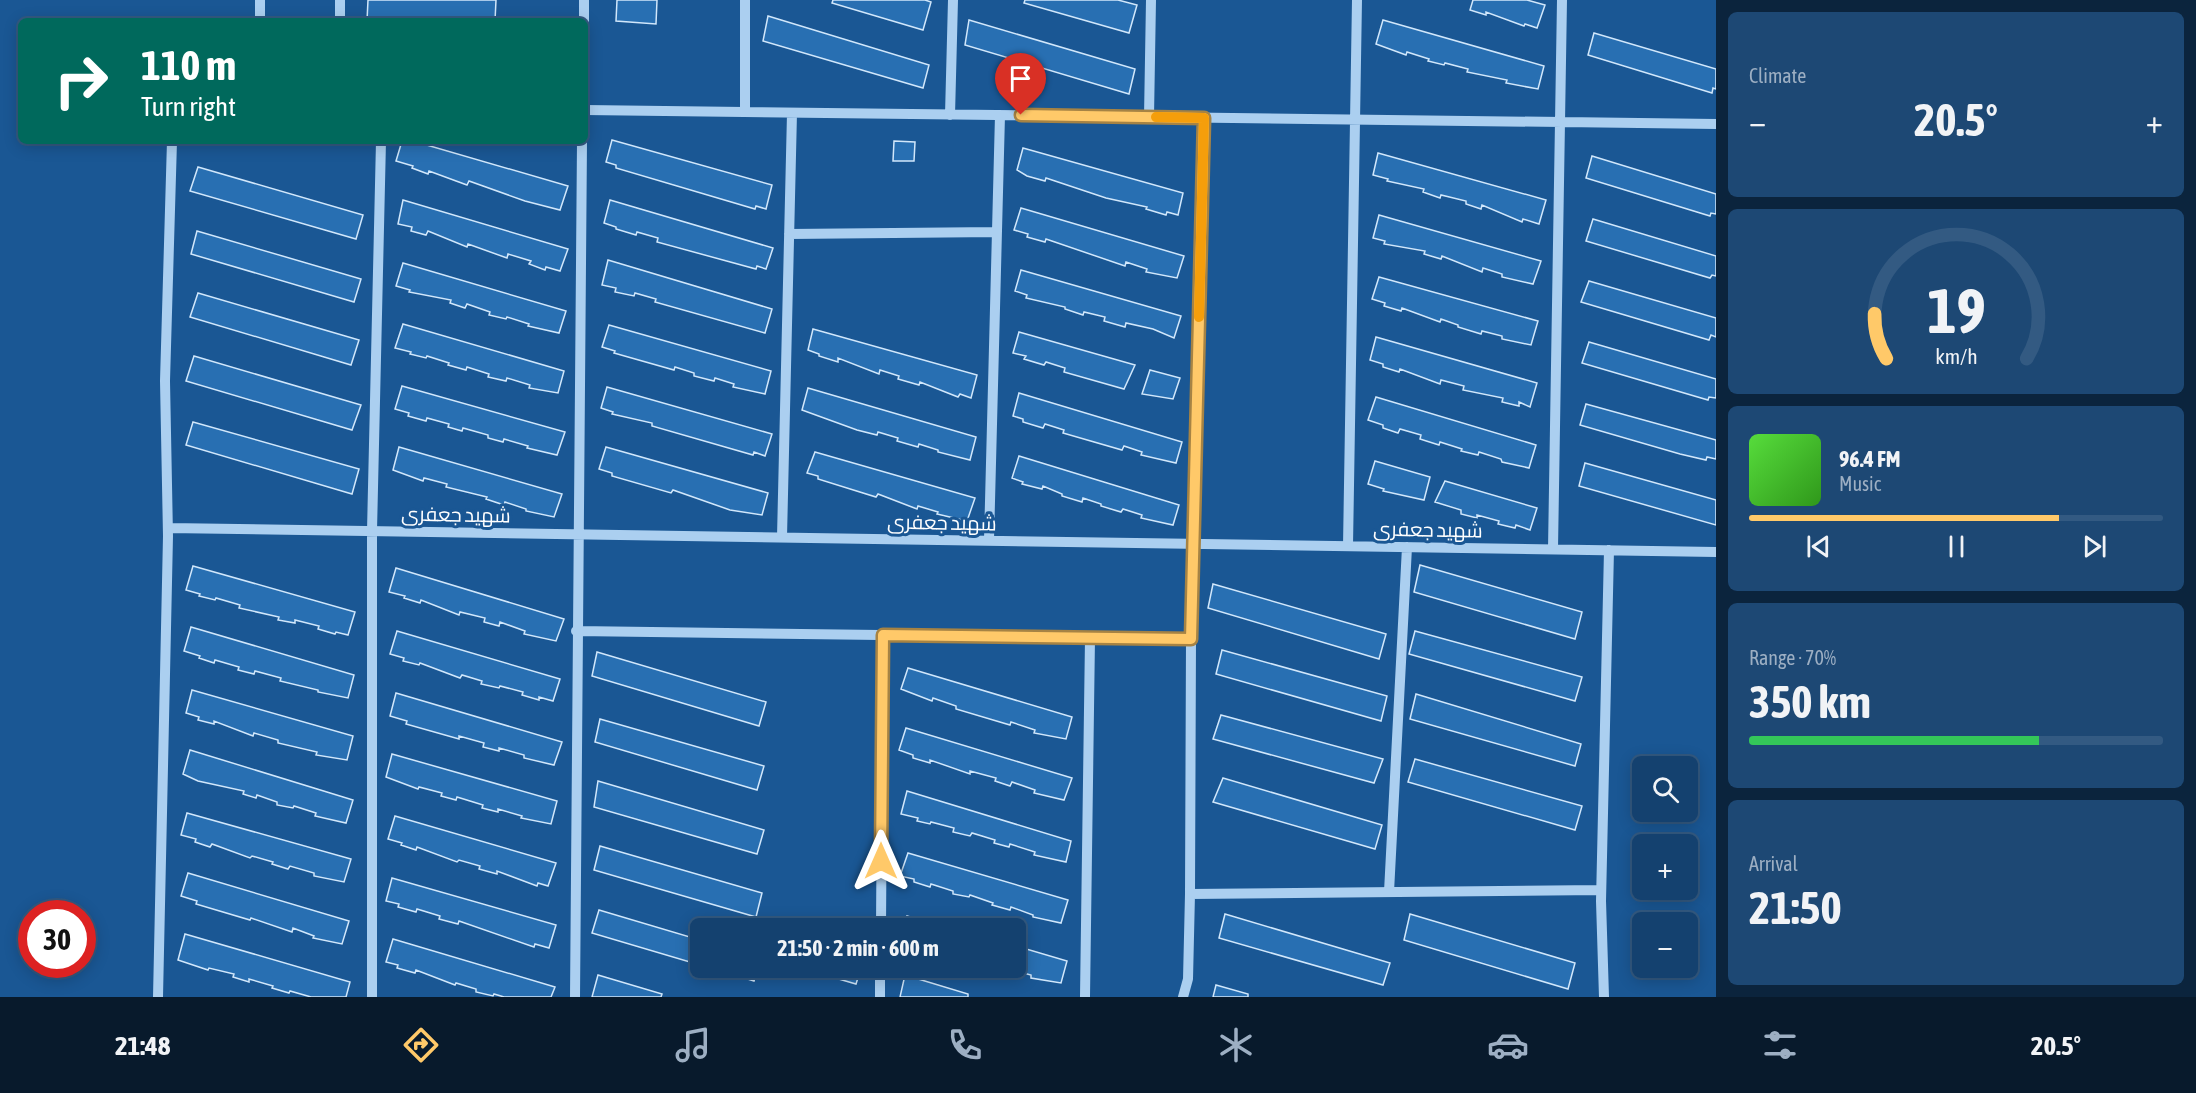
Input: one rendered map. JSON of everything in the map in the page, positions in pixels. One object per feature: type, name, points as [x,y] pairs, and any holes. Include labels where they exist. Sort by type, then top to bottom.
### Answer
[{"type":"street","points":[[260,0],[260,18]]},
{"type":"street","points":[[340,0],[340,18]]},
{"type":"street","points":[[584,0],[584,18]]},
{"type":"street","points":[[744,112],[745,0]]},
{"type":"street","points":[[950,114],[952,0]]},
{"type":"street","points":[[1149,117],[1151,0]]},
{"type":"street","points":[[1348,546],[1357,0]]},
{"type":"street","points":[[1554,549],[1562,0]]},
{"type":"street","points":[[588,110],[1716,124]]},
{"type":"street","points":[[782,537],[792,113]]},
{"type":"street","points":[[989,540],[1000,115]]},
{"type":"street","points":[[1183,997],[1188,979],[1191,639],[1204,118]]},
{"type":"street","points":[[158,997],[168,528],[165,381],[172,144]]},
{"type":"street","points":[[372,997],[372,531],[381,144]]},
{"type":"street","points":[[575,997],[576,631],[582,144]]},
{"type":"street","points":[[789,234],[997,232]]},
{"type":"street","name":"شهید جعفری","points":[[168,528],[1716,552]]},
{"type":"street","points":[[1389,892],[1407,547]]},
{"type":"street","points":[[1604,997],[1601,890],[1610,550]]},
{"type":"street","points":[[576,631],[1191,639]]},
{"type":"street","points":[[881,918],[883,635]]},
{"type":"street","points":[[1085,997],[1090,638]]},
{"type":"street","points":[[1190,894],[1601,890]]},
{"type":"street","points":[[880,978],[880,997]]},
{"type":"building","points":[[368,0],[496,0],[495,18],[367,18]]},
{"type":"building","points":[[617,0],[657,0],[656,24],[616,21]]},
{"type":"building","points":[[833,0],[925,0],[931,2],[923,30],[832,3]]},
{"type":"building","points":[[1025,0],[1118,0],[1137,5],[1129,33],[1024,3]]},
{"type":"building","points":[[1473,0],[1527,0],[1545,5],[1537,28],[1525,24],[1524,26],[1486,12],[1486,15],[1470,10]]},
{"type":"building","points":[[768,16],[929,65],[923,88],[763,41]]},
{"type":"building","points":[[969,20],[1135,69],[1129,94],[965,45]]},
{"type":"building","points":[[1383,20],[1544,66],[1538,89],[1506,83],[1507,80],[1467,72],[1468,69],[1428,61],[1429,59],[1407,52],[1406,55],[1376,44]]},
{"type":"building","points":[[1594,33],[1716,69],[1716,89],[1713,88],[1712,93],[1588,55]]},
{"type":"building","points":[[612,140],[772,185],[766,209],[756,206],[755,209],[616,168],[616,165],[606,162]]},
{"type":"building","points":[[894,141],[915,142],[914,161],[893,161]]},
{"type":"building","points":[[401,144],[423,144],[568,186],[560,210],[525,201],[469,181],[467,185],[429,171],[428,174],[396,161]]},
{"type":"building","points":[[1023,148],[1183,193],[1178,215],[1167,212],[1166,215],[1146,209],[1147,207],[1106,198],[1046,178],[1045,181],[1027,176],[1017,170]]},
{"type":"building","points":[[1378,153],[1546,200],[1539,224],[1523,219],[1522,222],[1482,205],[1481,209],[1466,204],[1466,201],[1441,195],[1440,198],[1423,192],[1424,189],[1387,181],[1388,179],[1373,175]]},
{"type":"building","points":[[1592,156],[1716,194],[1716,214],[1711,213],[1710,216],[1586,178]]},
{"type":"building","points":[[198,167],[363,215],[356,239],[190,191]]},
{"type":"building","points":[[403,200],[568,249],[560,271],[546,267],[545,270],[529,264],[531,261],[508,254],[507,258],[468,244],[467,247],[428,231],[426,235],[411,231],[412,227],[398,224]]},
{"type":"building","points":[[610,200],[773,248],[766,269],[757,266],[756,269],[657,242],[658,238],[637,232],[636,235],[616,229],[604,223]]},
{"type":"building","points":[[1021,208],[1184,256],[1177,278],[1146,272],[1147,269],[1126,262],[1125,266],[1046,239],[1045,242],[1027,237],[1028,234],[1014,230]]},
{"type":"building","points":[[1379,215],[1541,261],[1533,284],[1502,277],[1502,274],[1483,268],[1482,272],[1442,256],[1441,259],[1424,254],[1425,251],[1384,244],[1385,241],[1373,238]]},
{"type":"building","points":[[1593,219],[1716,256],[1716,276],[1712,275],[1710,278],[1586,241]]},
{"type":"building","points":[[197,231],[361,279],[354,302],[191,254]]},
{"type":"building","points":[[608,260],[772,309],[765,333],[655,302],[656,299],[635,293],[634,296],[615,292],[616,288],[602,285]]},
{"type":"building","points":[[403,263],[566,311],[559,333],[528,326],[529,324],[507,317],[506,319],[489,315],[490,312],[467,304],[465,308],[450,303],[451,300],[409,292],[410,290],[396,286]]},
{"type":"building","points":[[1021,270],[1181,316],[1174,338],[1153,329],[1126,323],[1125,327],[1104,321],[1105,317],[1084,312],[1083,315],[1065,309],[1065,307],[1026,298],[1027,295],[1015,291]]},
{"type":"building","points":[[1379,277],[1538,321],[1531,345],[1502,339],[1502,336],[1482,331],[1481,334],[1402,308],[1401,311],[1384,306],[1385,303],[1372,299]]},
{"type":"building","points":[[1589,281],[1716,318],[1716,337],[1711,335],[1709,340],[1581,302]]},
{"type":"building","points":[[198,293],[359,340],[351,365],[190,317]]},
{"type":"building","points":[[403,324],[564,371],[558,393],[529,388],[530,385],[507,378],[506,381],[488,377],[489,374],[467,367],[466,370],[427,356],[426,358],[410,354],[411,352],[395,348]]},
{"type":"building","points":[[609,325],[771,371],[765,394],[733,387],[734,384],[715,378],[714,381],[694,376],[694,373],[675,367],[674,370],[614,353],[615,351],[602,347]]},
{"type":"building","points":[[813,329],[977,375],[971,398],[960,394],[958,397],[920,382],[919,385],[898,379],[899,376],[880,370],[879,374],[838,358],[838,362],[819,356],[808,350]]},
{"type":"building","points":[[1019,332],[1135,365],[1124,389],[1064,372],[1065,368],[1046,362],[1044,365],[1024,359],[1026,356],[1013,353]]},
{"type":"building","points":[[1376,337],[1537,383],[1530,407],[1519,402],[1519,406],[1502,402],[1503,398],[1463,390],[1464,386],[1441,380],[1440,384],[1400,369],[1399,372],[1383,367],[1383,364],[1370,360]]},
{"type":"building","points":[[1589,342],[1716,379],[1716,398],[1709,397],[1708,400],[1582,363]]},
{"type":"building","points":[[194,356],[361,405],[352,430],[186,381]]},
{"type":"building","points":[[1150,370],[1180,378],[1173,399],[1142,394]]},
{"type":"building","points":[[402,386],[565,432],[557,455],[527,448],[528,446],[504,439],[503,442],[488,438],[488,435],[463,428],[462,431],[448,427],[449,424],[427,418],[426,421],[408,416],[409,413],[395,409]]},
{"type":"building","points":[[607,387],[772,434],[765,456],[754,452],[753,455],[652,426],[652,423],[612,414],[613,412],[601,408]]},
{"type":"building","points":[[808,388],[976,437],[970,460],[938,452],[938,450],[919,444],[918,447],[897,441],[898,438],[878,432],[877,435],[857,430],[802,410]]},
{"type":"building","points":[[1019,393],[1182,442],[1176,463],[1141,455],[1142,452],[1124,446],[1122,450],[1063,433],[1064,430],[1045,424],[1043,428],[1023,422],[1023,419],[1013,416]]},
{"type":"building","points":[[1376,397],[1536,445],[1529,468],[1502,462],[1501,459],[1479,452],[1478,455],[1461,451],[1462,449],[1440,442],[1439,445],[1420,439],[1421,435],[1400,429],[1398,433],[1383,428],[1383,425],[1368,420]]},
{"type":"building","points":[[1586,404],[1716,440],[1716,459],[1707,457],[1706,460],[1680,454],[1580,425]]},
{"type":"building","points":[[193,422],[359,469],[352,494],[186,445]]},
{"type":"building","points":[[399,447],[562,494],[554,517],[526,511],[526,509],[505,502],[504,505],[486,499],[487,497],[446,487],[447,484],[424,478],[423,481],[393,470]]},
{"type":"building","points":[[606,447],[768,493],[762,515],[730,510],[673,490],[671,493],[612,476],[612,473],[599,469]]},
{"type":"building","points":[[815,452],[975,498],[967,521],[937,514],[938,512],[918,506],[917,509],[878,494],[876,497],[818,479],[818,476],[807,473]]},
{"type":"building","points":[[1019,456],[1179,505],[1173,525],[1141,518],[1142,515],[1123,509],[1121,512],[1101,506],[1101,504],[1083,498],[1082,502],[1062,496],[1043,486],[1042,489],[1022,484],[1023,482],[1012,478]]},
{"type":"building","points":[[1375,461],[1430,477],[1424,500],[1383,491],[1384,489],[1368,484]]},
{"type":"building","points":[[1585,463],[1716,500],[1716,525],[1579,486]]},
{"type":"building","points":[[1445,481],[1537,508],[1530,530],[1516,525],[1515,528],[1498,524],[1499,521],[1477,515],[1477,518],[1461,514],[1461,510],[1435,502]]},
{"type":"building","points":[[1420,565],[1582,612],[1575,639],[1414,592]]},
{"type":"building","points":[[193,566],[355,612],[348,635],[336,632],[335,634],[318,629],[319,626],[295,620],[295,623],[278,620],[279,617],[239,608],[240,605],[199,596],[200,594],[186,590]]},
{"type":"building","points":[[396,568],[564,619],[556,641],[524,634],[525,631],[500,622],[499,626],[484,622],[485,618],[460,612],[459,615],[421,600],[420,603],[389,592]]},
{"type":"building","points":[[1213,584],[1386,634],[1379,659],[1208,608]]},
{"type":"building","points":[[191,627],[354,675],[348,698],[280,681],[281,678],[255,671],[254,674],[238,670],[239,667],[215,660],[214,663],[199,658],[200,656],[184,651]]},
{"type":"building","points":[[397,631],[560,679],[553,701],[539,697],[539,700],[522,695],[523,692],[481,684],[482,681],[462,675],[460,678],[420,663],[419,665],[403,661],[404,658],[390,654]]},
{"type":"building","points":[[1415,631],[1582,677],[1575,701],[1409,654]]},
{"type":"building","points":[[1222,650],[1387,696],[1381,721],[1216,674]]},
{"type":"building","points":[[597,652],[766,702],[759,726],[592,676]]},
{"type":"building","points":[[908,668],[1072,717],[1066,739],[1034,733],[1035,730],[1011,722],[1010,725],[956,709],[956,706],[933,698],[932,701],[901,689]]},
{"type":"building","points":[[192,690],[353,736],[347,760],[316,755],[317,752],[278,743],[278,740],[254,733],[253,736],[214,721],[214,724],[198,720],[199,717],[186,713]]},
{"type":"building","points":[[396,693],[562,742],[554,765],[524,758],[524,755],[499,748],[499,751],[483,747],[484,743],[459,736],[459,739],[406,724],[407,721],[390,716]]},
{"type":"building","points":[[1416,694],[1581,744],[1575,766],[1410,719]]},
{"type":"building","points":[[1221,715],[1383,759],[1374,783],[1213,739]]},
{"type":"building","points":[[600,719],[764,766],[757,790],[595,742]]},
{"type":"building","points":[[906,728],[1072,778],[1064,800],[1034,793],[1035,790],[1012,782],[1010,786],[995,781],[996,778],[970,771],[970,774],[930,760],[930,763],[913,758],[913,755],[899,750]]},
{"type":"building","points":[[190,750],[353,800],[346,823],[315,816],[316,813],[294,806],[293,808],[277,805],[277,802],[257,795],[256,798],[243,794],[244,791],[198,781],[183,774]]},
{"type":"building","points":[[392,754],[557,801],[551,824],[521,818],[522,816],[498,809],[498,812],[482,808],[483,805],[457,797],[456,800],[441,796],[442,793],[419,787],[418,789],[386,777]]},
{"type":"building","points":[[1415,759],[1582,806],[1575,830],[1408,782]]},
{"type":"building","points":[[1223,778],[1382,825],[1375,849],[1213,802]]},
{"type":"building","points":[[598,781],[764,830],[757,854],[594,807]]},
{"type":"building","points":[[907,791],[1071,841],[1066,862],[1034,855],[1035,852],[1010,844],[1009,847],[994,843],[995,840],[972,833],[970,836],[953,832],[954,828],[917,821],[918,818],[901,814]]},
{"type":"building","points":[[187,813],[351,859],[344,882],[314,876],[314,873],[290,866],[288,869],[272,864],[273,862],[252,856],[250,858],[212,844],[210,847],[195,842],[196,839],[181,835]]},
{"type":"building","points":[[395,816],[556,863],[548,886],[538,883],[537,886],[497,871],[497,874],[479,869],[480,866],[459,860],[457,862],[417,847],[416,850],[401,845],[402,843],[388,839]]},
{"type":"building","points":[[600,846],[762,893],[756,917],[594,870]]},
{"type":"building","points":[[908,853],[1068,900],[1061,923],[1033,917],[1033,915],[1011,907],[1010,910],[992,905],[993,903],[970,895],[969,897],[953,894],[953,891],[931,884],[930,887],[914,882],[914,879],[900,876]]},
{"type":"building","points":[[188,873],[349,921],[342,944],[313,938],[314,936],[293,928],[292,932],[251,918],[250,920],[196,904],[197,901],[181,896]]},
{"type":"building","points":[[392,878],[556,925],[549,948],[535,944],[534,947],[459,921],[458,924],[439,919],[440,916],[417,909],[416,912],[398,907],[399,904],[386,901]]},
{"type":"building","points":[[599,910],[690,937],[690,962],[592,933]]},
{"type":"building","points":[[1225,914],[1390,963],[1383,985],[1219,938]]},
{"type":"building","points":[[1410,914],[1575,963],[1568,989],[1404,940]]},
{"type":"building","points":[[185,934],[350,982],[346,997],[311,997],[290,991],[289,993],[249,979],[249,982],[233,977],[234,974],[209,968],[208,970],[178,960]]},
{"type":"building","points":[[393,939],[555,987],[551,997],[504,997],[476,992],[476,989],[456,983],[455,985],[416,970],[415,973],[397,968],[398,965],[386,962]]},
{"type":"building","points":[[1026,949],[1067,961],[1061,983],[1031,978],[1031,975],[1026,974]]},
{"type":"building","points":[[598,975],[662,994],[661,997],[592,997]]},
{"type":"building","points":[[835,978],[858,978],[856,984]]},
{"type":"building","points":[[904,978],[915,978],[968,994],[968,997],[900,997]]},
{"type":"building","points":[[1216,985],[1248,994],[1248,997],[1213,997]]},
{"type":"slow traffic","points":[[1156,117],[1204,118],[1199,317]]},
{"type":"route","points":[[881,861],[883,635],[1191,639],[1204,118],[1021,115]]}]
